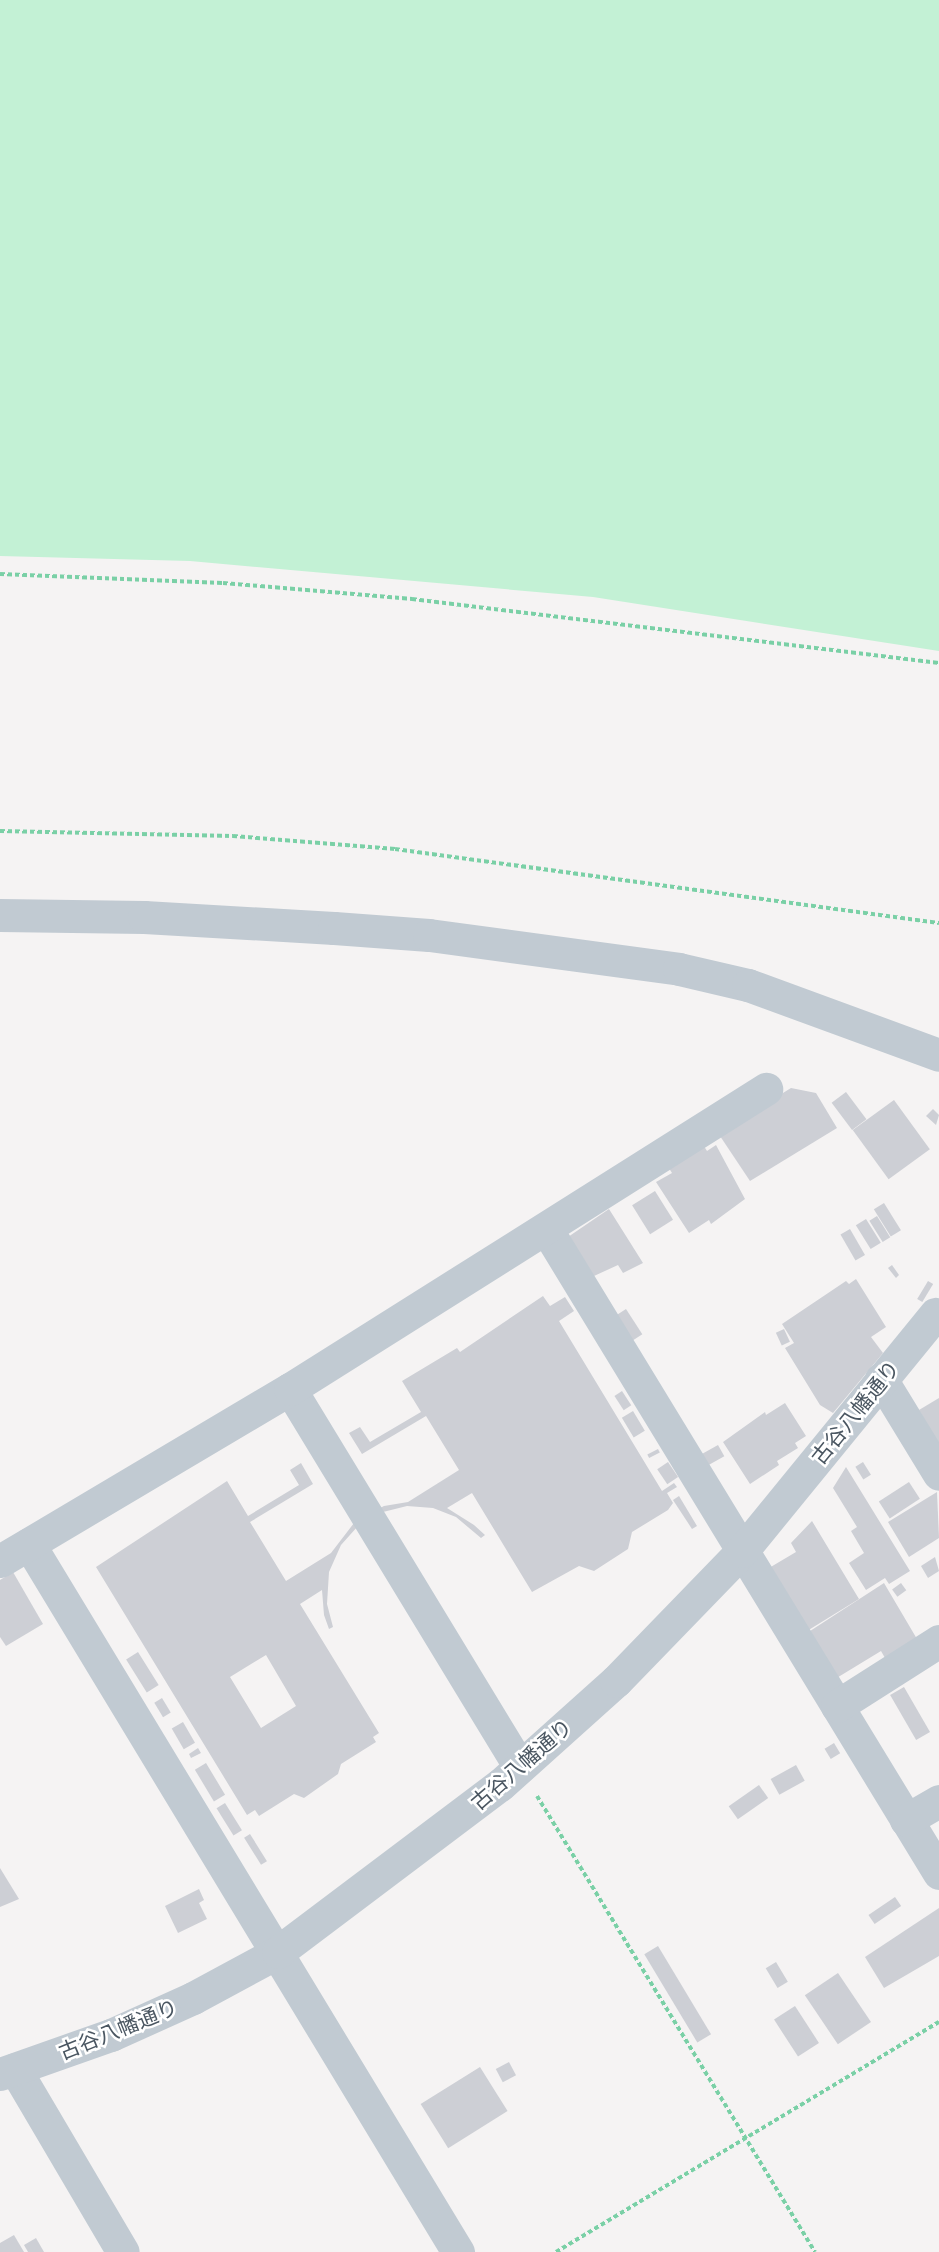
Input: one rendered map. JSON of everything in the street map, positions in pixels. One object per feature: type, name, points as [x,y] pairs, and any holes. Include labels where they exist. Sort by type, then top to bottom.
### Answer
[{"type":"street","points":[[0,915],[144,917],[346,928],[429,935],[679,969],[748,985],[939,1055]]},
{"type":"street","points":[[0,1561],[290,1389],[547,1230],[766,1089]]},
{"type":"street","points":[[547,1230],[939,1873]]},
{"type":"street","name":"古谷八幡通り","points":[[8,2072],[121,2030],[193,1998],[278,1952],[386,1874],[519,1767],[616,1681],[742,1551],[937,1312]]},
{"type":"street","points":[[882,1379],[939,1474]]},
{"type":"street","points":[[290,1389],[519,1767]]},
{"type":"street","points":[[29,1544],[459,2252]]},
{"type":"street","points":[[837,1706],[939,1641]]},
{"type":"street","points":[[906,1820],[939,1801]]},
{"type":"street","points":[[8,2072],[123,2252]]},
{"type":"path","points":[[0,574],[223,583],[412,598],[939,663]]},
{"type":"path","points":[[0,831],[233,836],[394,849],[939,922]]},
{"type":"path","points":[[519,1767],[815,2252]]},
{"type":"path","points":[[556,2252],[939,2022]]},
{"type":"green space","points":[[0,0],[939,0],[939,651],[593,597],[190,561],[0,556]]},
{"type":"building","points":[[791,1088],[816,1093],[837,1128],[750,1181],[718,1133]]},
{"type":"building","points":[[846,1092],[866,1119],[852,1130],[832,1103]]},
{"type":"building","points":[[894,1100],[930,1149],[889,1179],[853,1130]]},
{"type":"building","points":[[933,1109],[939,1115],[936,1125],[926,1116]]},
{"type":"building","points":[[702,1143],[707,1151],[716,1145],[745,1199],[711,1224],[709,1220],[689,1233],[656,1182],[672,1173],[667,1165]]},
{"type":"building","points":[[655,1191],[673,1220],[650,1234],[632,1205]]},
{"type":"building","points":[[884,1203],[901,1230],[891,1236],[874,1209]]},
{"type":"building","points":[[609,1209],[643,1263],[623,1273],[618,1265],[594,1276],[568,1237]]},
{"type":"building","points":[[877,1216],[890,1237],[883,1242],[869,1221]]},
{"type":"building","points":[[866,1219],[881,1243],[871,1249],[856,1225]]},
{"type":"building","points":[[850,1229],[865,1255],[855,1260],[840,1234]]},
{"type":"building","points":[[892,1265],[899,1275],[896,1278],[888,1268]]},
{"type":"building","points":[[856,1279],[886,1327],[871,1337],[883,1353],[833,1413],[820,1405],[785,1348],[794,1343],[782,1324],[846,1281],[849,1284]]},
{"type":"building","points":[[928,1281],[933,1284],[922,1302],[917,1299]]},
{"type":"building","points":[[543,1296],[550,1306],[565,1297],[574,1311],[559,1321],[662,1491],[674,1483],[677,1487],[667,1493],[673,1503],[668,1510],[632,1532],[628,1549],[594,1571],[579,1566],[532,1592],[472,1493],[447,1508],[474,1525],[485,1535],[481,1538],[456,1517],[433,1508],[407,1506],[379,1513],[378,1509],[384,1506],[408,1502],[459,1470],[426,1416],[362,1454],[349,1433],[360,1427],[370,1442],[421,1412],[402,1381],[457,1348],[460,1352]]},
{"type":"building","points":[[626,1309],[642,1334],[632,1341],[616,1316]]},
{"type":"building","points":[[784,1329],[790,1342],[782,1345],[776,1333]]},
{"type":"building","points":[[622,1391],[631,1405],[624,1410],[614,1396]]},
{"type":"building","points":[[939,1398],[939,1445],[919,1410]]},
{"type":"building","points":[[785,1403],[806,1436],[795,1443],[798,1448],[777,1461],[779,1465],[750,1484],[723,1442],[765,1412],[766,1415]]},
{"type":"building","points":[[633,1411],[645,1431],[634,1437],[622,1418]]},
{"type":"building","points":[[718,1445],[724,1456],[706,1467],[700,1455]]},
{"type":"building","points":[[658,1449],[660,1453],[649,1458],[647,1454]]},
{"type":"building","points":[[668,1462],[678,1477],[667,1484],[657,1469]]},
{"type":"building","points":[[863,1462],[871,1475],[863,1479],[855,1467]]},
{"type":"building","points":[[301,1463],[313,1484],[250,1522],[286,1581],[331,1553],[354,1523],[358,1526],[341,1545],[329,1572],[327,1604],[333,1627],[329,1629],[324,1615],[322,1590],[300,1604],[379,1733],[373,1737],[376,1742],[341,1764],[338,1774],[304,1798],[294,1794],[259,1816],[255,1810],[247,1815],[96,1567],[227,1481],[248,1516],[299,1485],[290,1470]],"holes":[[[266,1655],[296,1706],[261,1728],[230,1677]]]},
{"type":"building","points":[[846,1467],[910,1571],[889,1584],[885,1578],[866,1590],[849,1563],[864,1553],[851,1531],[857,1527],[833,1488]]},
{"type":"building","points":[[909,1482],[920,1499],[890,1518],[879,1502]]},
{"type":"building","points":[[937,1492],[939,1538],[909,1557],[888,1522]]},
{"type":"building","points":[[679,1496],[697,1526],[692,1529],[673,1500]]},
{"type":"building","points":[[812,1521],[859,1599],[807,1631],[769,1568],[796,1552],[791,1543]]},
{"type":"building","points":[[935,1557],[939,1571],[928,1578],[921,1566]]},
{"type":"building","points":[[13,1572],[43,1624],[6,1646],[0,1637],[0,1580]]},
{"type":"building","points":[[884,1583],[917,1639],[885,1658],[881,1651],[835,1679],[807,1633]]},
{"type":"building","points":[[901,1583],[906,1590],[897,1597],[892,1589]]},
{"type":"building","points":[[138,1652],[159,1685],[147,1692],[126,1659]]},
{"type":"building","points":[[904,1687],[930,1732],[916,1740],[890,1695]]},
{"type":"building","points":[[162,1698],[171,1713],[163,1717],[154,1703]]},
{"type":"building","points":[[183,1722],[195,1743],[184,1749],[172,1728]]},
{"type":"building","points":[[834,1743],[840,1753],[831,1759],[825,1749]]},
{"type":"building","points":[[198,1748],[201,1753],[191,1758],[189,1754]]},
{"type":"building","points":[[206,1763],[225,1795],[214,1801],[195,1770]]},
{"type":"building","points":[[796,1765],[805,1781],[779,1795],[771,1779]]},
{"type":"building","points":[[759,1785],[768,1798],[738,1819],[729,1806]]},
{"type":"building","points":[[225,1803],[242,1830],[233,1835],[217,1808]]},
{"type":"building","points":[[250,1834],[267,1861],[261,1865],[244,1838]]},
{"type":"building","points":[[0,1868],[19,1899],[0,1907]]},
{"type":"building","points":[[199,1889],[204,1900],[199,1903],[207,1919],[178,1933],[165,1906]]},
{"type":"building","points":[[895,1897],[901,1906],[875,1924],[868,1915]]},
{"type":"building","points":[[939,1908],[939,1956],[884,1988],[865,1957]]},
{"type":"building","points":[[658,1946],[711,2034],[697,2043],[644,1954]]},
{"type":"building","points":[[776,1962],[788,1982],[778,1988],[766,1968]]},
{"type":"building","points":[[838,1973],[871,2022],[838,2044],[805,1995]]},
{"type":"building","points":[[795,2006],[819,2043],[798,2057],[774,2020]]},
{"type":"building","points":[[509,2062],[516,2075],[503,2082],[496,2069]]},
{"type":"building","points":[[480,2067],[508,2111],[448,2148],[421,2104]]},
{"type":"building","points":[[14,2235],[24,2252],[0,2252],[0,2243]]},
{"type":"building","points":[[36,2238],[44,2252],[28,2252],[24,2245]]}]
